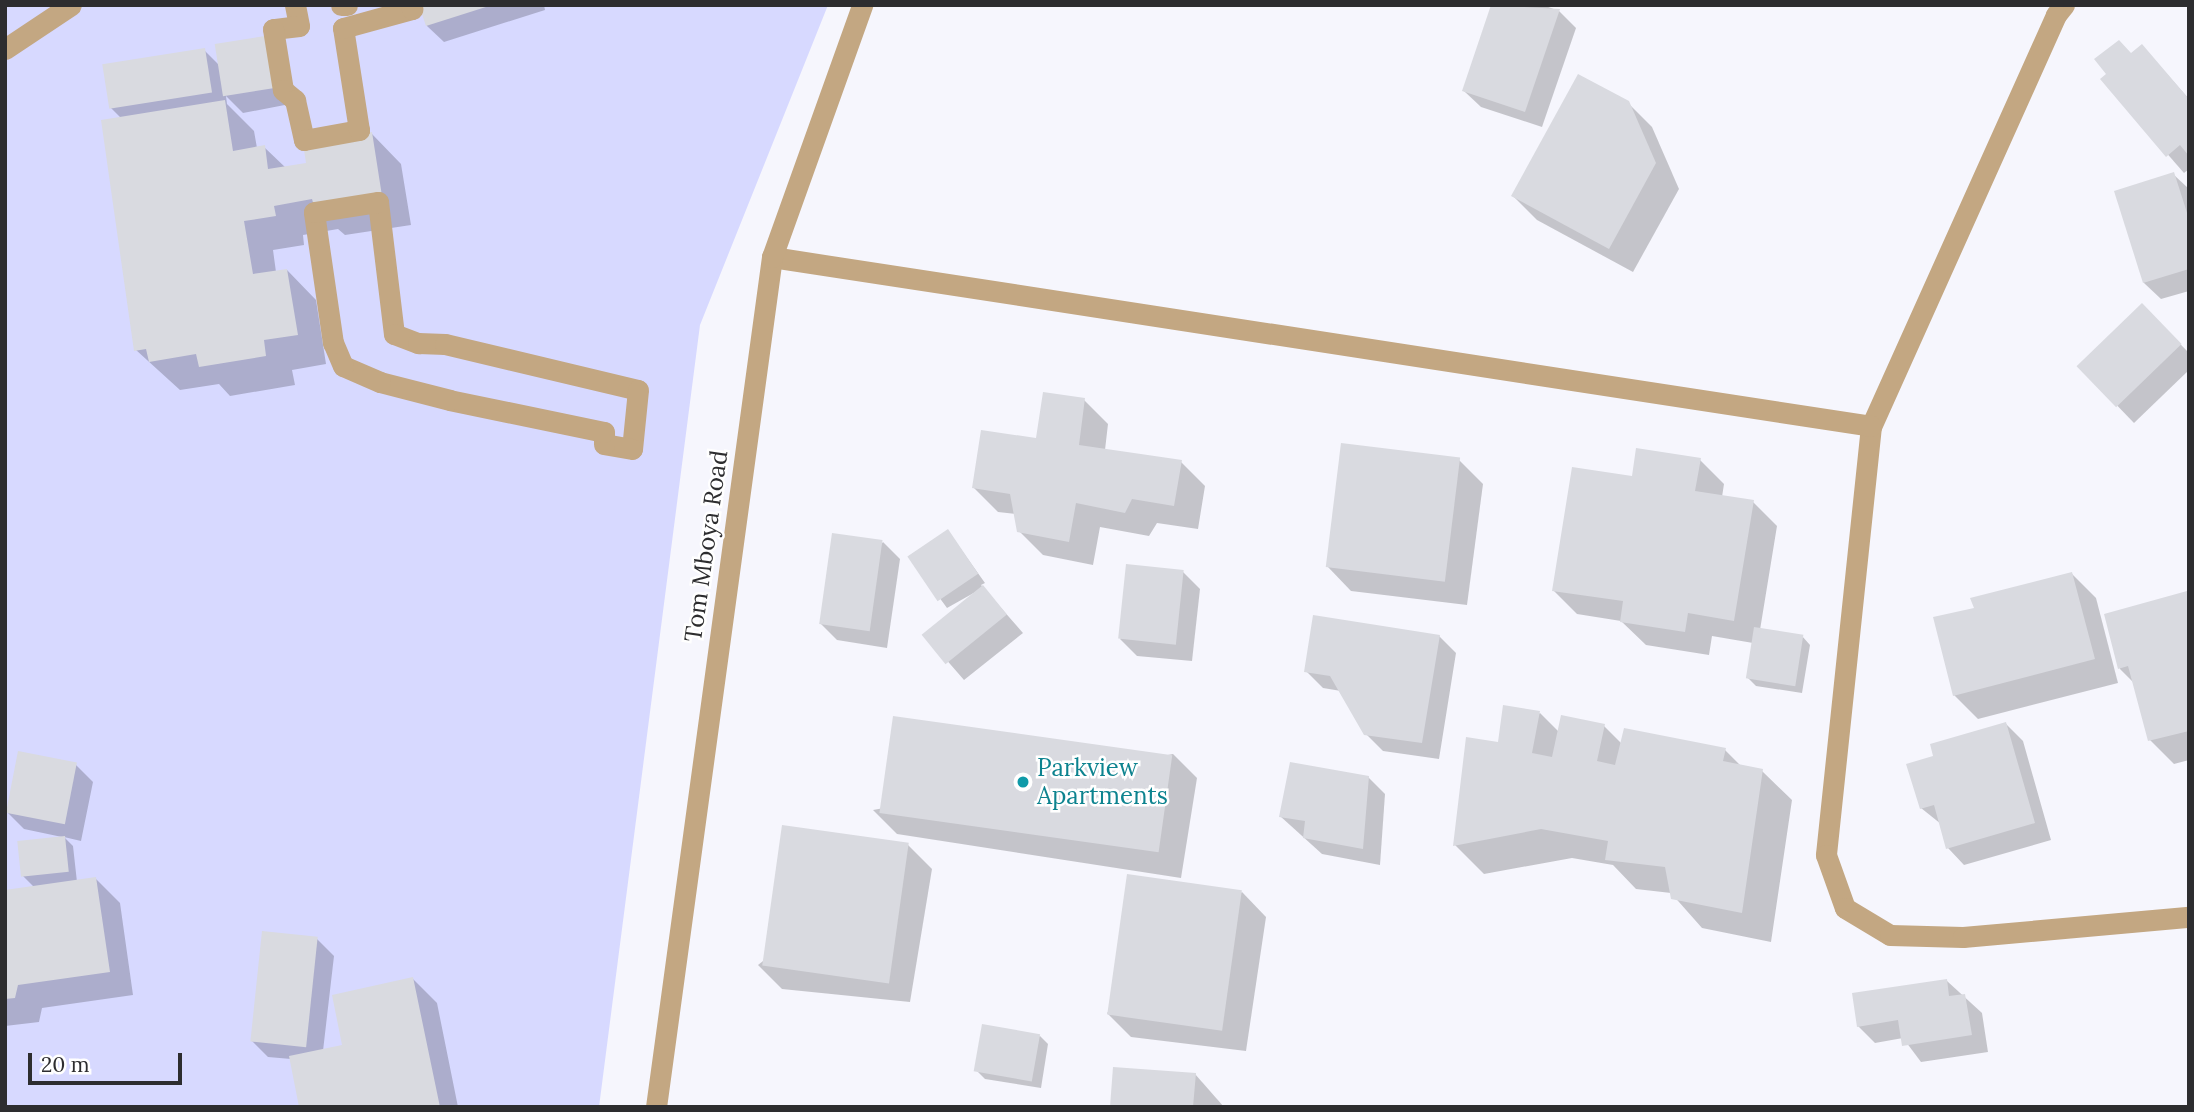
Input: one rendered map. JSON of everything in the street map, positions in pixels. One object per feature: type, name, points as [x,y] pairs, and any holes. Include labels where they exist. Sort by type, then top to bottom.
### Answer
[{"type":"street","points":[[5,49],[71,5]]},
{"type":"street","points":[[295,5],[299,26],[273,29],[283,90],[295,100],[304,140],[359,130],[343,28],[412,9],[411,5]]},
{"type":"street","points":[[341,5],[347,5]]},
{"type":"street","name":"Tom Mboya Road","points":[[656,1107],[772,257],[862,5]]},
{"type":"street","points":[[2064,5],[2056,15],[1871,426],[1826,855],[1845,908],[1889,935],[1963,937],[2189,917]]},
{"type":"street","points":[[378,202],[394,334],[418,343],[444,344],[638,390],[632,449],[604,444],[604,432],[450,400],[380,382],[343,366],[333,343],[314,212],[378,202]]},
{"type":"street","points":[[772,257],[1871,426]]},
{"type":"shaded area","points":[[5,5],[828,5],[700,325],[599,1107],[5,1107]]},
{"type":"building","points":[[419,5],[489,5],[489,6],[426,26]]},
{"type":"building","points":[[1491,5],[1560,9],[1525,112],[1462,91]]},
{"type":"building","points":[[271,35],[279,87],[223,96],[215,44]]},
{"type":"building","points":[[2119,40],[2131,53],[2142,44],[2189,99],[2189,156],[2180,145],[2166,157],[2100,79],[2106,74],[2094,59]]},
{"type":"building","points":[[205,48],[212,92],[109,109],[102,64]]},
{"type":"building","points":[[1578,74],[1629,101],[1656,163],[1609,249],[1511,196]]},
{"type":"building","points":[[225,100],[233,151],[265,145],[268,169],[306,163],[303,144],[372,132],[382,196],[314,206],[312,199],[274,206],[276,216],[244,221],[253,274],[287,269],[298,335],[264,340],[266,356],[199,367],[196,354],[149,362],[146,349],[134,351],[101,120]]},
{"type":"building","points":[[2174,172],[2189,219],[2189,269],[2143,283],[2114,191]]},
{"type":"building","points":[[2142,303],[2182,344],[2116,407],[2077,366]]},
{"type":"building","points":[[1043,392],[1085,398],[1079,445],[1182,460],[1174,506],[1132,499],[1125,513],[1076,503],[1069,542],[1017,532],[1010,494],[972,488],[981,430],[1036,438]]},
{"type":"building","points":[[1341,443],[1460,458],[1445,582],[1326,567]]},
{"type":"building","points":[[1636,448],[1701,458],[1695,491],[1754,500],[1734,621],[1688,613],[1685,632],[1620,622],[1623,601],[1552,591],[1572,467],[1632,476]]},
{"type":"building","points":[[948,529],[978,574],[938,601],[907,556]]},
{"type":"building","points":[[832,533],[883,540],[870,631],[819,624]]},
{"type":"building","points":[[1126,564],[1184,570],[1176,645],[1118,639]]},
{"type":"building","points":[[2072,572],[2095,659],[1953,696],[1933,617],[1974,608],[1970,598]]},
{"type":"building","points":[[983,585],[1007,615],[946,664],[922,635]]},
{"type":"building","points":[[2187,591],[2189,731],[2148,741],[2128,666],[2118,669],[2104,614]]},
{"type":"building","points":[[1313,615],[1440,635],[1422,743],[1364,735],[1330,676],[1304,672]]},
{"type":"building","points":[[1754,627],[1803,635],[1795,686],[1746,678]]},
{"type":"building","points":[[1503,705],[1540,711],[1532,753],[1552,757],[1561,715],[1605,724],[1597,761],[1615,765],[1624,728],[1726,748],[1723,761],[1763,769],[1742,913],[1671,899],[1665,867],[1605,860],[1608,841],[1541,829],[1453,846],[1466,737],[1498,742]]},
{"type":"building","name":"Parkview Apartments","points":[[893,716],[1172,755],[1159,852],[879,813]]},
{"type":"building","points":[[2006,722],[2035,823],[1946,849],[1934,805],[1920,809],[1906,764],[1933,756],[1930,744]]},
{"type":"building","points":[[18,751],[77,762],[65,824],[6,813]]},
{"type":"building","points":[[1290,762],[1369,776],[1363,849],[1303,838],[1305,821],[1279,817]]},
{"type":"building","points":[[782,825],[909,843],[889,983],[762,966]]},
{"type":"building","points":[[65,836],[69,872],[21,877],[17,841]]},
{"type":"building","name":"Parkview Apartments","points":[[1127,874],[1242,890],[1222,1031],[1107,1015]]},
{"type":"building","points":[[96,877],[110,972],[18,985],[15,998],[5,999],[5,890]]},
{"type":"building","points":[[262,931],[318,937],[306,1047],[250,1041]]},
{"type":"building","points":[[413,977],[440,1107],[299,1107],[289,1056],[342,1045],[332,995]]},
{"type":"building","points":[[1947,979],[1949,996],[1965,994],[1972,1035],[1902,1046],[1898,1020],[1857,1027],[1852,993]]},
{"type":"building","points":[[982,1024],[1040,1034],[1032,1082],[974,1071]]},
{"type":"building","points":[[1113,1067],[1196,1073],[1193,1107],[1110,1107]]},
{"type":"place","name":"Parkview Apartments","points":[[1023,782]]}]
